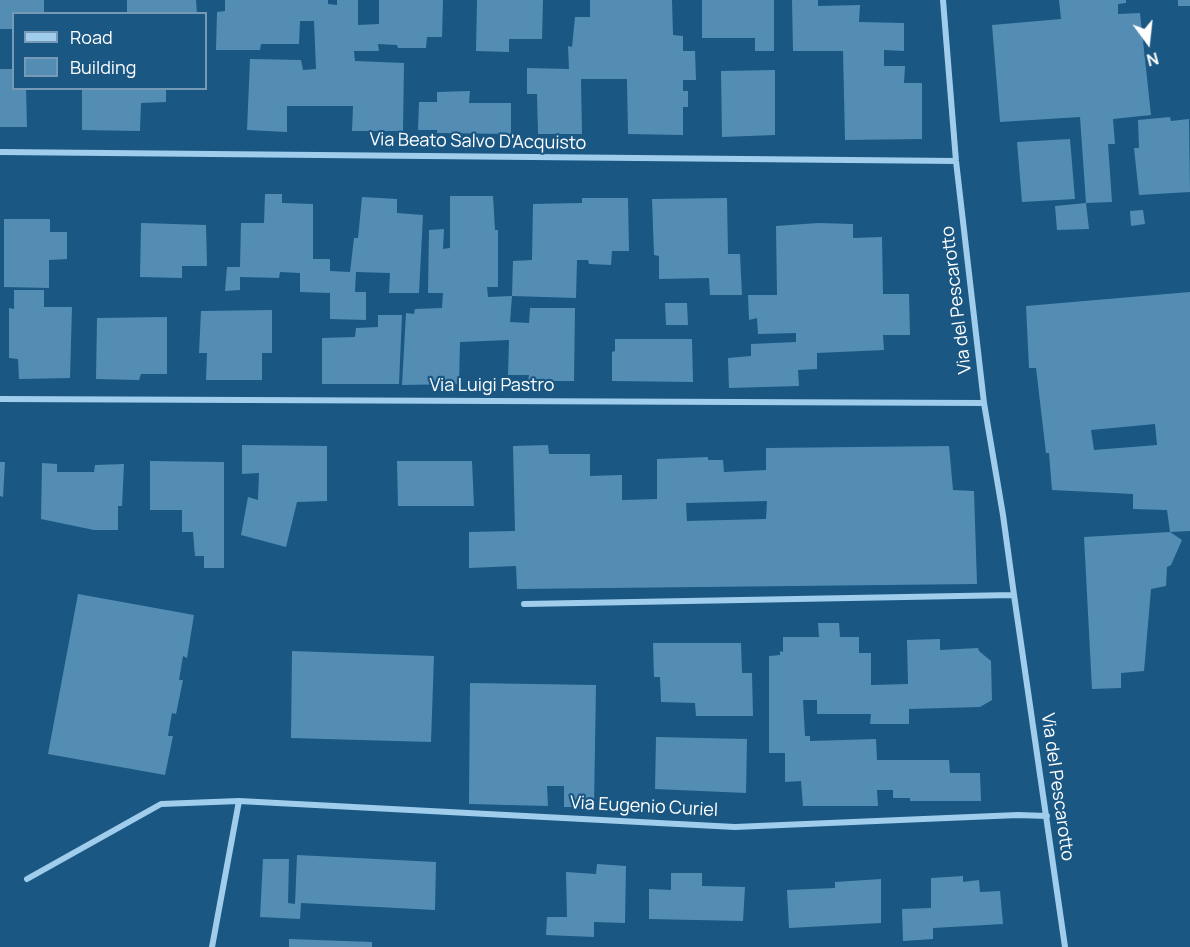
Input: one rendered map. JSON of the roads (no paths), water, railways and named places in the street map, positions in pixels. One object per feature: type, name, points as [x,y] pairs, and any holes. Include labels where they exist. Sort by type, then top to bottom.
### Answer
[{"type":"street","name":"Via del Pescarotto","points":[[943,0],[956,161],[984,403],[1004,515],[1065,947]]},
{"type":"street","name":"Via Beato Salvo D'Acquisto","points":[[0,152],[956,161]]},
{"type":"street","name":"Via Luigi Pastro","points":[[0,399],[984,403]]},
{"type":"street","points":[[524,604],[1014,595]]},
{"type":"street","points":[[212,947],[239,801]]},
{"type":"street","name":"Via Eugenio Curiel","points":[[27,879],[161,804],[239,801],[735,827],[1047,816]]}]
